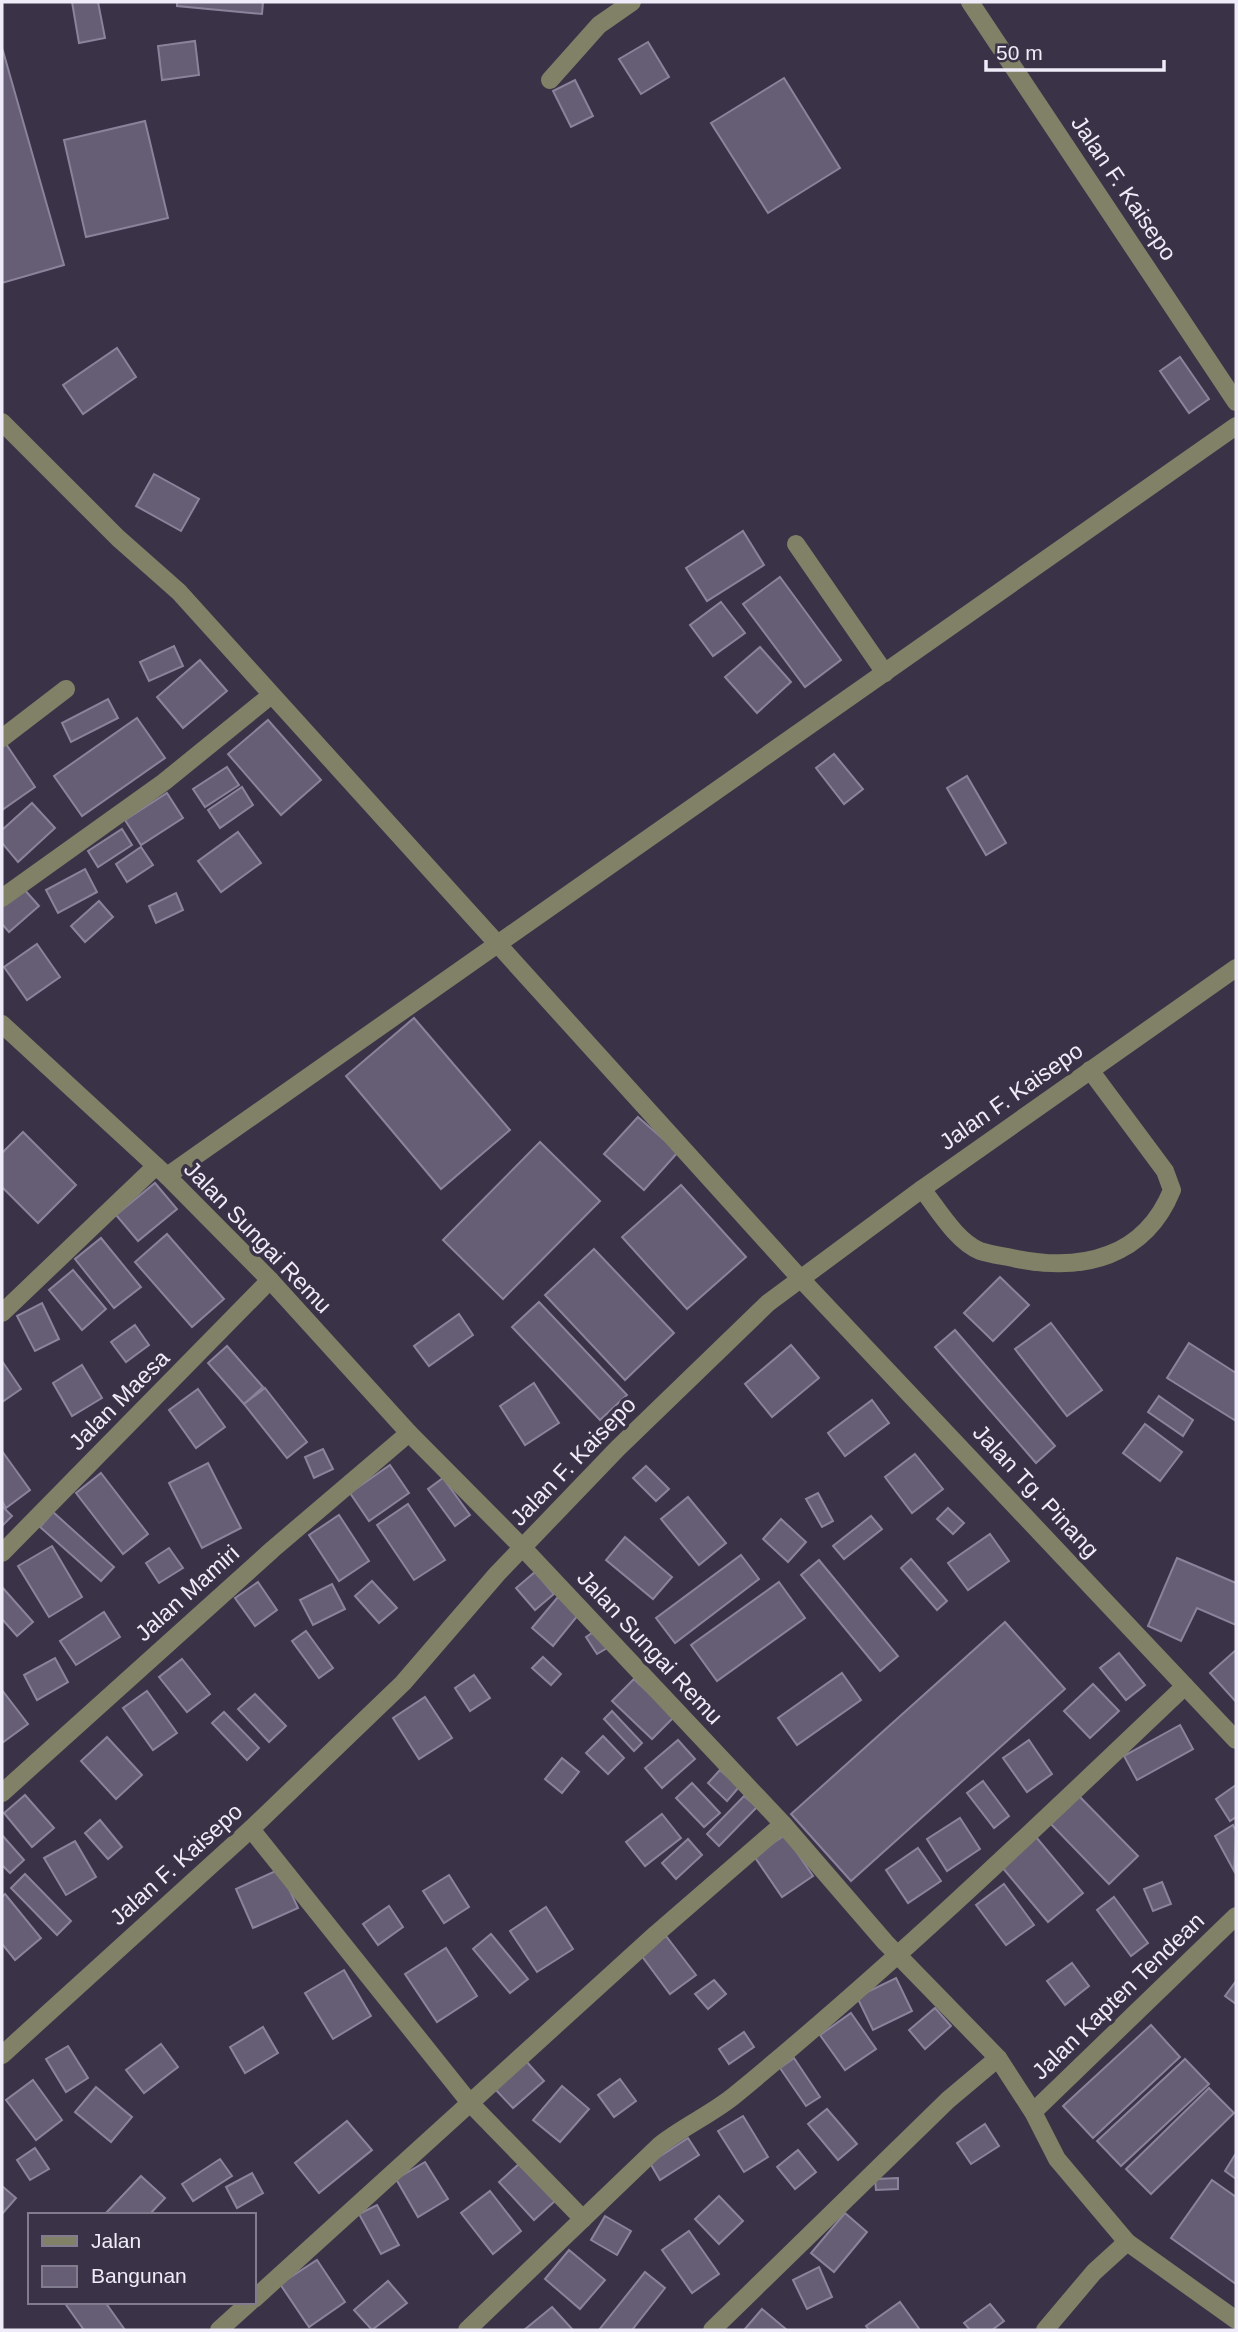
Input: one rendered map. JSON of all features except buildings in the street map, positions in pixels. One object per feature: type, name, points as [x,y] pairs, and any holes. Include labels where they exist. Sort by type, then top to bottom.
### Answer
[{"type":"street","points":[[550,80],[599,25],[632,2]]},
{"type":"street","name":"Jalan F. Kaisepo","points":[[970,2],[1236,402]]},
{"type":"street","name":"Jalan Tg. Pinang","points":[[2,422],[118,538],[179,592],[270,696],[799,1277],[1236,1740]]},
{"type":"street","points":[[2,1313],[161,1171],[496,944],[1236,426]]},
{"type":"street","points":[[796,544],[885,673]]},
{"type":"street","points":[[2,737],[66,689]]},
{"type":"street","points":[[2,898],[164,782],[270,696]]},
{"type":"street","name":"Jalan F. Kaisepo","points":[[2,2056],[251,1829],[403,1684],[523,1548],[618,1448],[768,1303],[799,1277],[1236,968]]},
{"type":"street","name":"Jalan Sungai Remu","points":[[2,1024],[161,1171],[270,1280],[409,1433],[523,1548],[783,1825],[899,1956],[998,2058],[1033,2112],[1057,2160],[1127,2242],[1236,2320]]},
{"type":"street","points":[[922,1189],[957,1233],[979,1250],[998,1255],[1035,1262],[1074,1265],[1115,1253],[1139,1239],[1166,1206],[1172,1190],[1165,1171],[1090,1070]]},
{"type":"street","name":"Jalan Maesa","points":[[2,1553],[270,1280]]},
{"type":"street","name":"Jalan Mamiri","points":[[2,1793],[273,1549],[409,1433]]},
{"type":"street","points":[[467,2330],[660,2145],[687,2124],[732,2098],[899,1956],[1185,1686]]},
{"type":"street","points":[[256,2297],[656,1934],[783,1825]]},
{"type":"street","points":[[251,1829],[470,2103],[583,2219]]},
{"type":"street","name":"Jalan Kapten Tendean","points":[[1033,2112],[1236,1916]]},
{"type":"street","points":[[712,2330],[948,2100],[998,2058]]},
{"type":"street","points":[[1045,2330],[1094,2272],[1127,2242]]},
{"type":"street","points":[[219,2330],[249,2304]]}]
